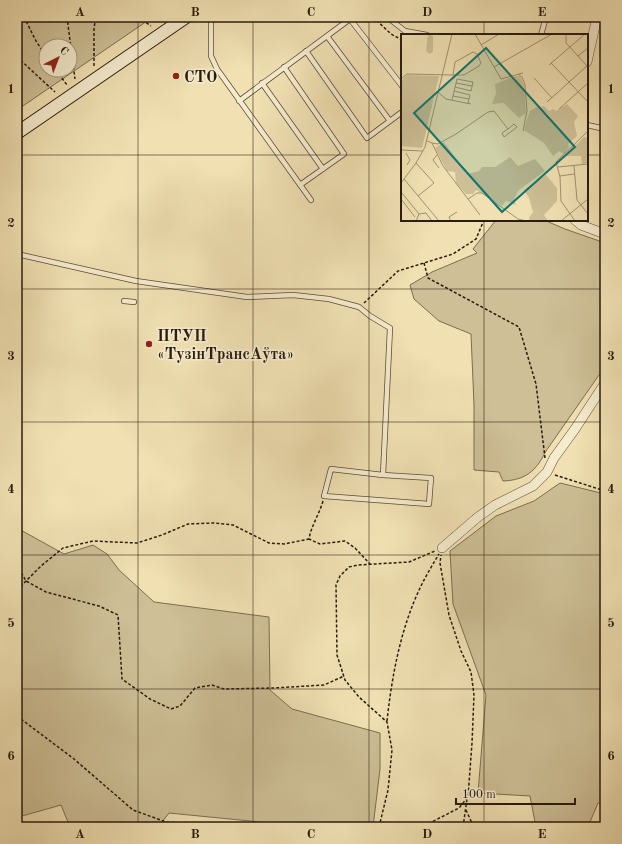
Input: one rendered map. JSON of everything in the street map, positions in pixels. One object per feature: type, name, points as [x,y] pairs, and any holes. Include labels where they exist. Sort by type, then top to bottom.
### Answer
[{"type":"main road","points":[[17,133],[186,17]]},
{"type":"street","points":[[588,58],[597,17]]},
{"type":"street","points":[[576,221],[581,225],[605,234]]},
{"type":"street","points":[[442,548],[478,517],[495,505],[533,486],[547,472],[554,458],[575,430],[605,383]]},
{"type":"lane","points":[[211,17],[211,56],[217,69],[311,200]]},
{"type":"lane","points":[[387,17],[405,31],[422,34]]},
{"type":"lane","points":[[541,34],[546,17]]},
{"type":"lane","points":[[239,101],[350,19],[401,85]]},
{"type":"lane","points":[[327,36],[390,121]]},
{"type":"lane","points":[[306,51],[367,138],[401,113]]},
{"type":"lane","points":[[284,67],[344,154],[300,185]]},
{"type":"lane","points":[[262,83],[323,169]]},
{"type":"lane","points":[[588,125],[605,129]]},
{"type":"lane","points":[[17,254],[136,281],[247,297],[293,294],[329,299],[359,307],[370,316],[390,328],[383,475]]},
{"type":"lane","points":[[124,301],[134,302]]},
{"type":"lane","points":[[330,469],[383,475],[431,478],[429,504],[324,496],[330,469]]},
{"type":"path","points":[[24,17],[38,44]]},
{"type":"path","points":[[67,17],[75,79]]},
{"type":"path","points":[[94,66],[94,28],[96,17]]},
{"type":"path","points":[[138,17],[151,26]]},
{"type":"path","points":[[373,17],[391,34],[401,39]]},
{"type":"path","points":[[17,57],[55,92]]},
{"type":"path","points":[[62,78],[67,84]]},
{"type":"path","points":[[359,307],[398,270],[453,254],[476,239],[484,221]]},
{"type":"path","points":[[424,263],[428,278],[519,327],[536,384],[547,472],[605,490]]},
{"type":"path","points":[[309,539],[310,532],[321,509],[324,496]]},
{"type":"path","points":[[17,590],[41,566],[63,548],[93,540],[137,543],[162,535],[188,524],[214,523],[233,525],[269,544],[284,544],[309,539],[320,544],[345,541],[356,548],[370,564]]},
{"type":"path","points":[[387,722],[359,697],[345,680],[337,655],[336,585],[340,576],[349,567],[370,564],[409,562],[442,548]]},
{"type":"path","points":[[379,827],[388,790],[392,750],[387,722],[398,656],[408,621],[422,584],[442,548]]},
{"type":"path","points":[[442,548],[440,563],[449,615],[461,651],[471,672],[474,695],[468,797],[463,827]]},
{"type":"path","points":[[17,570],[22,574],[26,581],[46,592],[99,606],[118,615],[122,679],[150,699],[171,709],[180,706],[194,688],[212,686],[224,689],[324,685],[344,676]]},
{"type":"path","points":[[17,716],[74,759],[133,810],[166,822],[235,827]]},
{"type":"path","points":[[424,826],[459,808],[468,797]]},
{"type":"path","points":[[466,810],[471,821],[478,827]]},
{"type":"path","points":[[390,827],[404,823],[426,827]]},
{"type":"shaded area","points":[[17,17],[153,17],[78,68],[78,38],[38,38],[38,78],[64,78],[17,110]]},
{"type":"shaded area","points":[[495,221],[546,221],[605,243],[605,370],[599,375],[538,464],[529,473],[518,479],[503,481],[499,472],[474,470],[474,405],[471,334],[439,321],[414,299],[410,285],[432,272],[477,253],[473,249]]},
{"type":"shaded area","points":[[560,483],[605,494],[605,803],[598,803],[590,822],[556,827],[536,827],[530,796],[478,793],[486,695],[453,604],[450,551],[496,516],[534,501]]},
{"type":"shaded area","points":[[17,528],[64,554],[93,545],[107,554],[119,570],[154,602],[269,617],[270,690],[292,709],[380,733],[380,769],[373,827],[311,827],[169,813],[156,827],[70,827],[61,805],[22,816],[17,797]]},
{"type":"place","name":"СТО","points":[[176,76]]},
{"type":"place","name":"ПТУП «ТузінТрансАўта»","points":[[149,344]]}]
